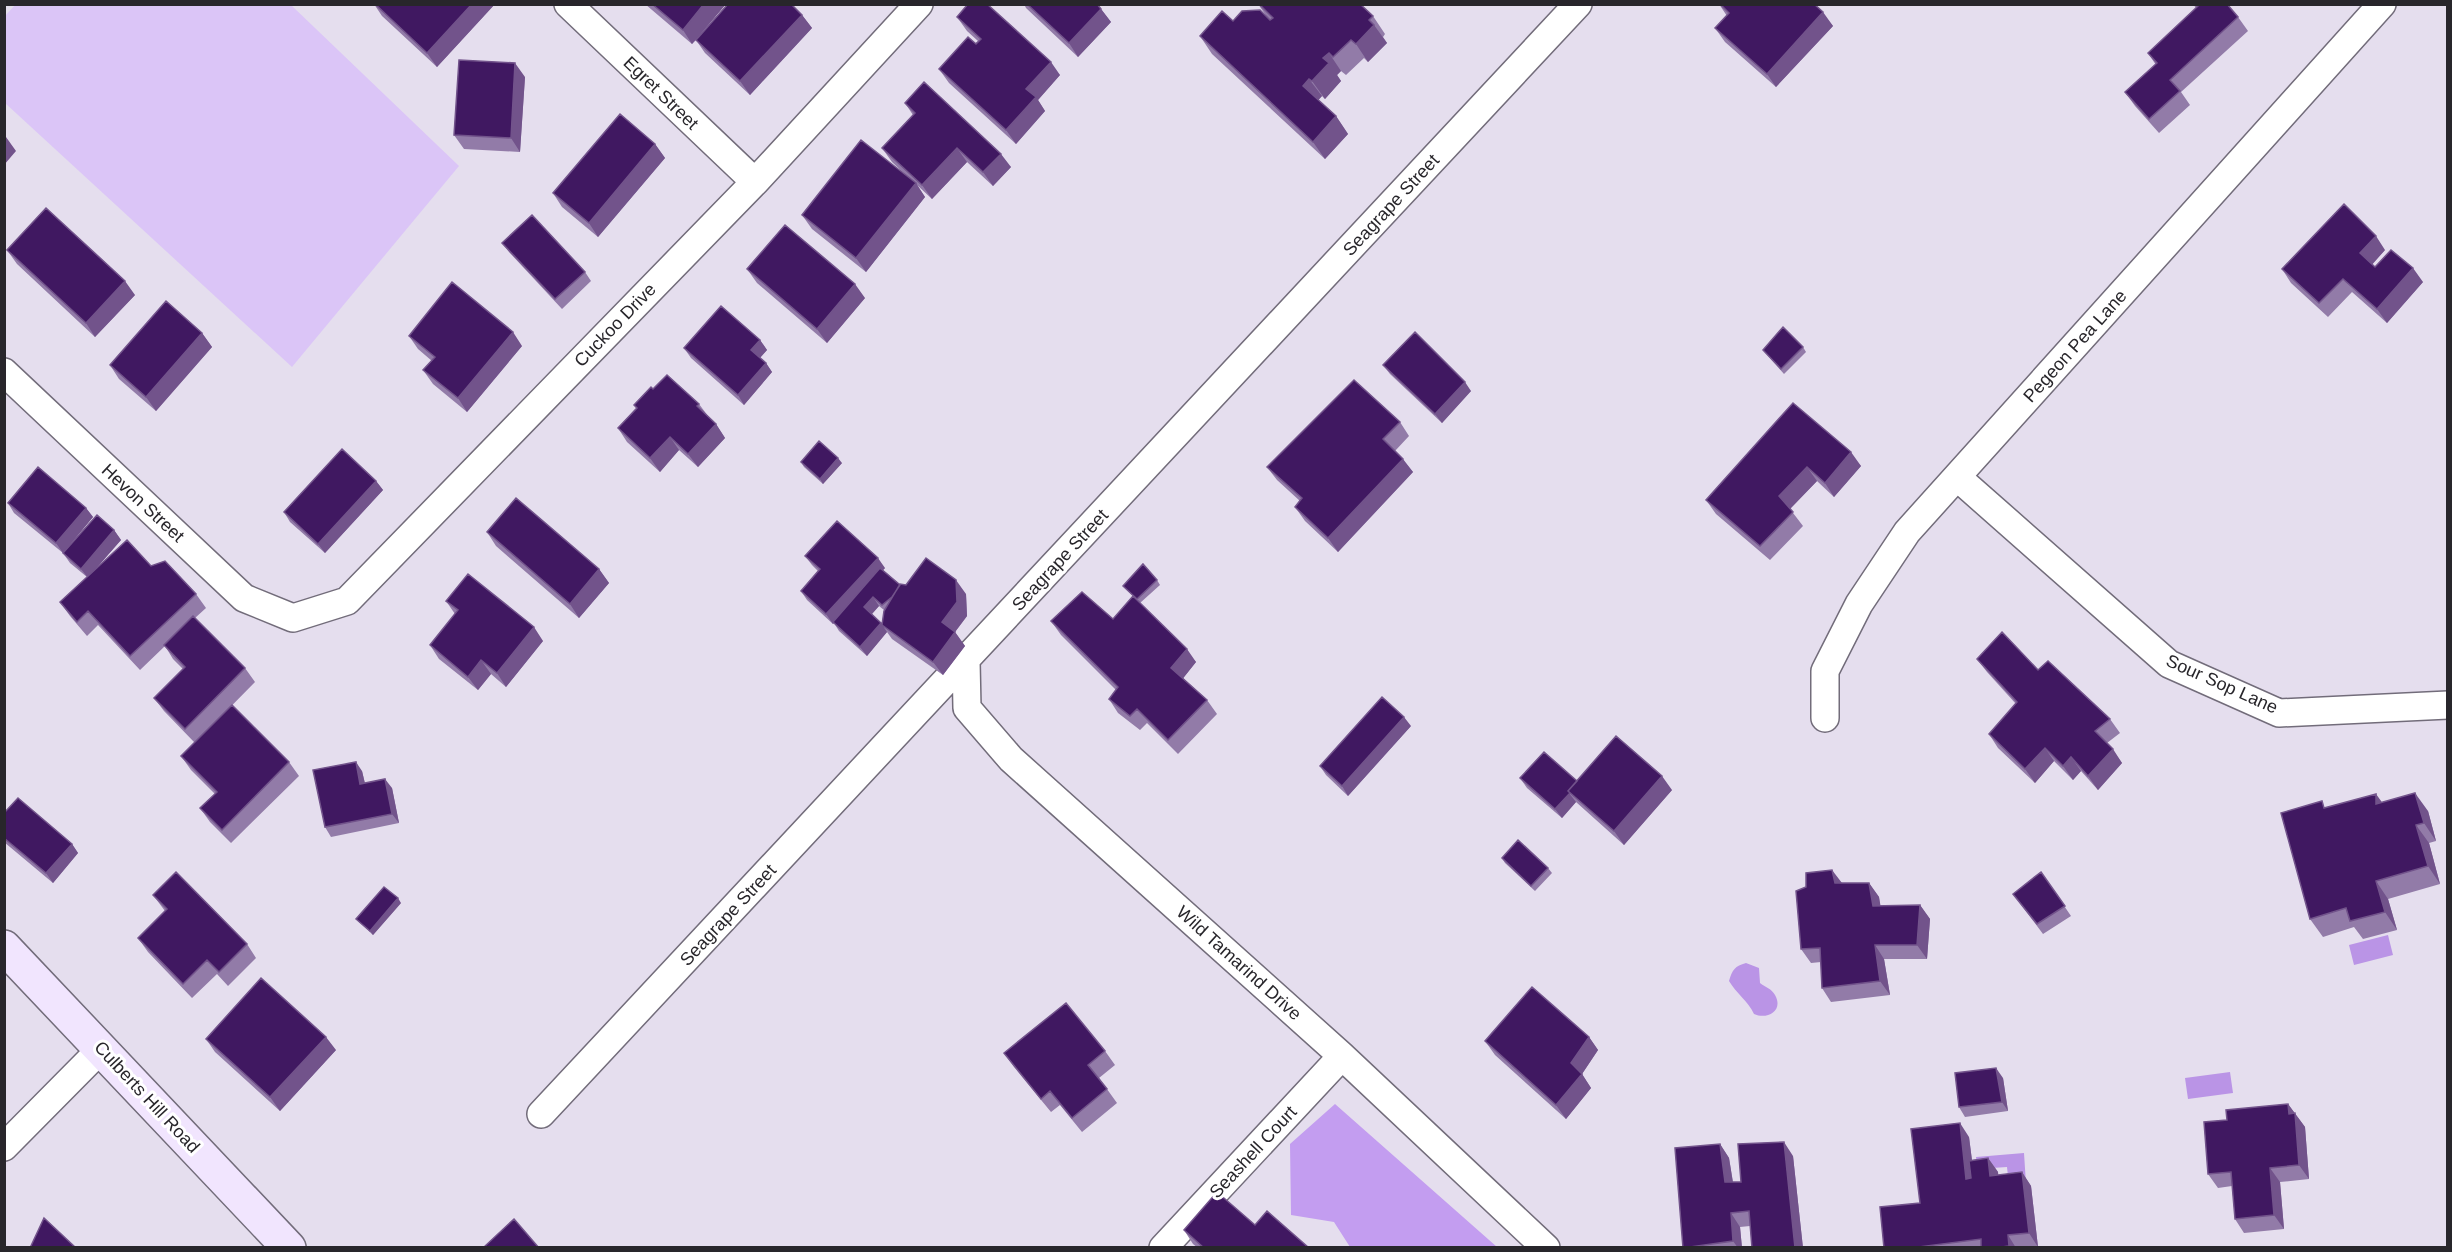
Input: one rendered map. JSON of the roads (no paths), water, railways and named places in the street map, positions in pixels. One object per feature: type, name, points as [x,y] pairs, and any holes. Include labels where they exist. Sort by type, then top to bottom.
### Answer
[{"type":"street","name":"Egret Street","points":[[568,4],[755,182]]},
{"type":"street","name":"Cuckoo Drive","points":[[293,618],[347,601],[755,182],[919,4]]},
{"type":"street","name":"Seagrape Street","points":[[541,1114],[1578,4]]},
{"type":"street","name":"Pegeon Pea Lane","points":[[1825,718],[1825,671],[1859,604],[1907,532],[2382,4]]},
{"type":"street","name":"Hevon Street","points":[[4,372],[244,598],[293,618]]},
{"type":"street","name":"Sour Sop Lane","points":[[1957,477],[2169,664],[2279,713],[2448,705]]},
{"type":"street","name":"Wild Tamarind Drive","points":[[966,661],[968,708],[1011,759],[1342,1056],[1546,1248]]},
{"type":"street","name":"Culberts Hill Road","points":[[4,947],[289,1248]]},
{"type":"street","points":[[4,1147],[101,1049]]},
{"type":"street","name":"Seashell Court","points":[[1163,1248],[1342,1056]]}]
